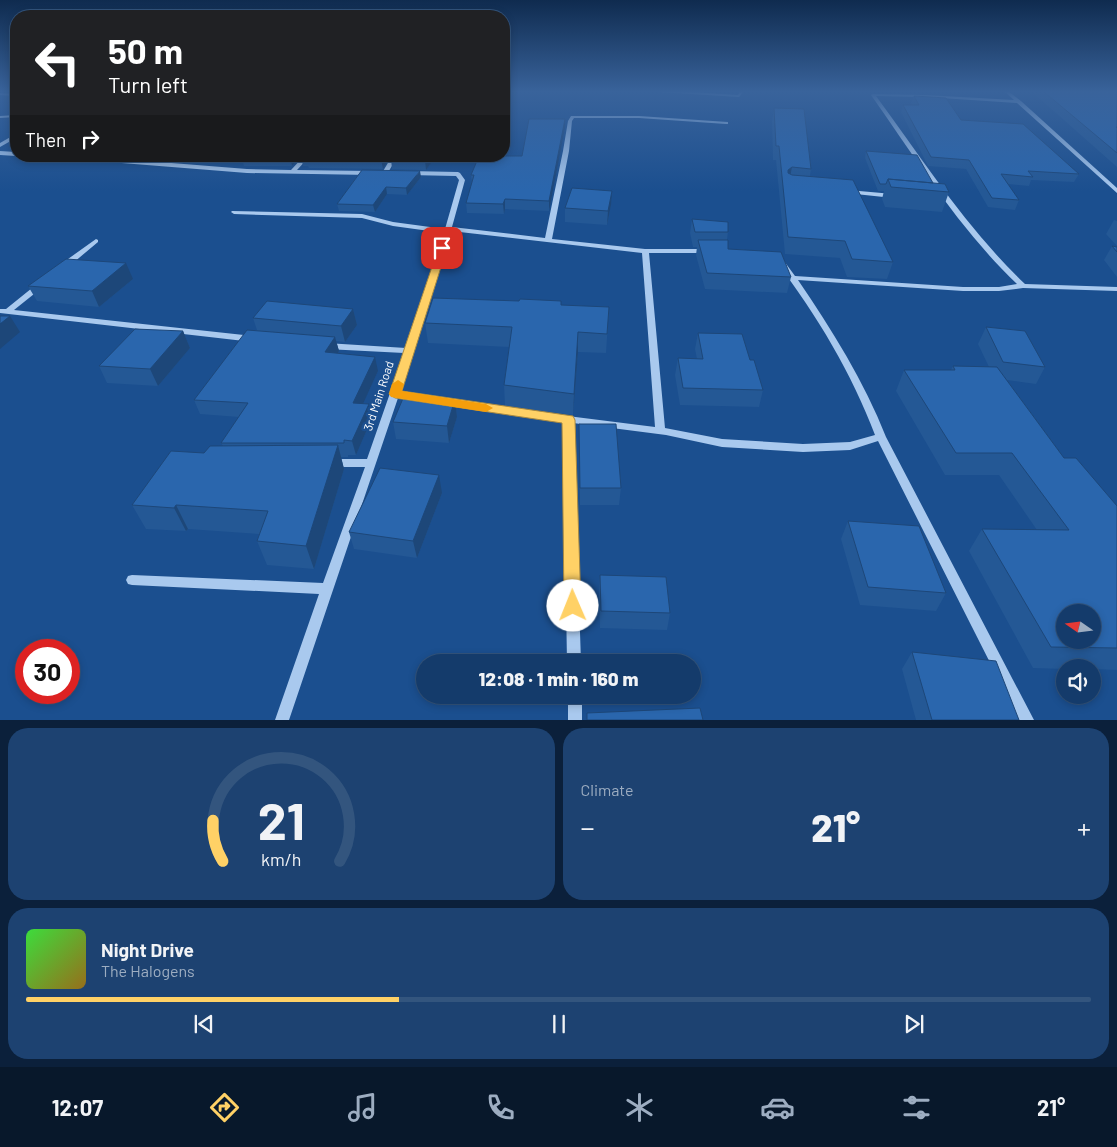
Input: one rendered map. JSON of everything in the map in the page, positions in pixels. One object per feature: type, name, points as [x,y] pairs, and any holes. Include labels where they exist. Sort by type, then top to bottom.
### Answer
[{"type":"street","points":[[548,240],[570,125]]},
{"type":"street","points":[[894,125],[962,222],[1007,272],[1023,286]]},
{"type":"street","points":[[1044,125],[1117,190]]},
{"type":"street","points":[[144,162],[247,171],[395,173]]},
{"type":"street","points":[[292,172],[301,162]]},
{"type":"street","points":[[385,173],[391,162]]},
{"type":"street","name":"3rd Main Road","points":[[282,720],[395,394],[448,230],[462,180],[458,174],[405,173]]},
{"type":"street","points":[[838,191],[896,196]]},
{"type":"street","points":[[939,200],[948,201]]},
{"type":"street","points":[[234,212],[362,216],[393,224],[645,251],[713,251]]},
{"type":"street","points":[[59,270],[96,241]]},
{"type":"street","points":[[645,251],[660,432]]},
{"type":"street","points":[[777,258],[795,278],[851,368],[881,436],[1027,720]]},
{"type":"street","points":[[795,278],[963,289],[999,289],[1023,286],[1117,289]]},
{"type":"street","points":[[4,312],[44,282]]},
{"type":"street","points":[[4,312],[262,340]]},
{"type":"street","points":[[319,345],[408,351]]},
{"type":"street","points":[[395,394],[660,432],[722,443],[804,448],[850,446],[881,436]]},
{"type":"street","points":[[568,420],[574,654]]},
{"type":"street","points":[[322,463],[371,463]]},
{"type":"street","points":[[132,580],[328,589]]},
{"type":"street","points":[[574,704],[575,720]]},
{"type":"building","points":[[528,125],[564,125],[549,201],[505,199],[503,204],[466,203],[474,175],[471,175],[476,162],[510,162],[510,156],[522,156]]},
{"type":"building","points":[[775,125],[806,125],[811,169],[792,167],[788,170],[788,173],[792,175],[853,180],[893,262],[852,259],[845,241],[788,237],[779,146],[776,146]]},
{"type":"building","points":[[914,125],[1024,125],[1079,174],[1028,171],[1033,177],[1001,174],[1019,200],[992,198],[969,160],[931,157]]},
{"type":"building","points":[[1083,125],[1117,125],[1117,153]]},
{"type":"building","points":[[866,151],[917,155],[933,183],[888,179],[886,184],[880,184]]},
{"type":"building","points":[[362,170],[420,171],[406,188],[386,187],[373,205],[337,204]]},
{"type":"building","points":[[888,179],[945,184],[949,192],[891,187]]},
{"type":"building","points":[[572,188],[612,191],[608,211],[565,208]]},
{"type":"building","points":[[692,219],[728,222],[728,232],[695,232]]},
{"type":"building","points":[[698,240],[728,240],[728,249],[781,252],[791,277],[707,273]]},
{"type":"building","points":[[66,259],[126,263],[92,291],[28,286]]},
{"type":"building","points":[[433,298],[561,301],[561,305],[609,307],[607,334],[578,332],[574,394],[504,385],[512,327],[425,323]]},
{"type":"building","points":[[267,301],[353,309],[341,326],[253,318]]},
{"type":"building","points":[[0,316],[10,316],[0,324]]},
{"type":"building","points":[[986,327],[1025,331],[1045,367],[1003,362]]},
{"type":"building","points":[[135,329],[183,331],[150,369],[99,366]]},
{"type":"building","points":[[247,330],[335,337],[325,352],[375,357],[353,403],[369,404],[352,441],[344,440],[344,443],[221,443],[248,403],[194,400]]},
{"type":"building","points":[[698,333],[742,334],[750,360],[754,360],[763,390],[683,388],[678,358],[703,359]]},
{"type":"building","points":[[953,366],[997,367],[1064,458],[1076,458],[1117,506],[1117,648],[1101,648],[1101,604],[1056,604],[1056,647],[1051,647],[982,529],[1069,530],[1012,453],[956,453],[904,370],[955,370]]},
{"type":"building","points":[[404,396],[455,399],[447,426],[393,422]]},
{"type":"building","points":[[579,424],[616,424],[621,488],[580,488]]},
{"type":"building","points":[[338,445],[306,546],[257,541],[268,511],[176,505],[174,508],[132,505],[171,451],[204,453],[210,446]]},
{"type":"building","points":[[380,468],[439,475],[413,541],[349,532]]},
{"type":"building","points":[[848,521],[919,526],[946,593],[868,587]]},
{"type":"building","points":[[600,575],[666,577],[670,613],[601,611]]},
{"type":"building","points":[[912,652],[996,661],[1019,720],[932,720]]},
{"type":"building","points":[[700,708],[703,720],[587,720],[587,713]]},
{"type":"slow traffic","points":[[398,384],[395,394],[486,408]]},
{"type":"route","points":[[442,248],[395,394],[568,420],[573,606]]}]
